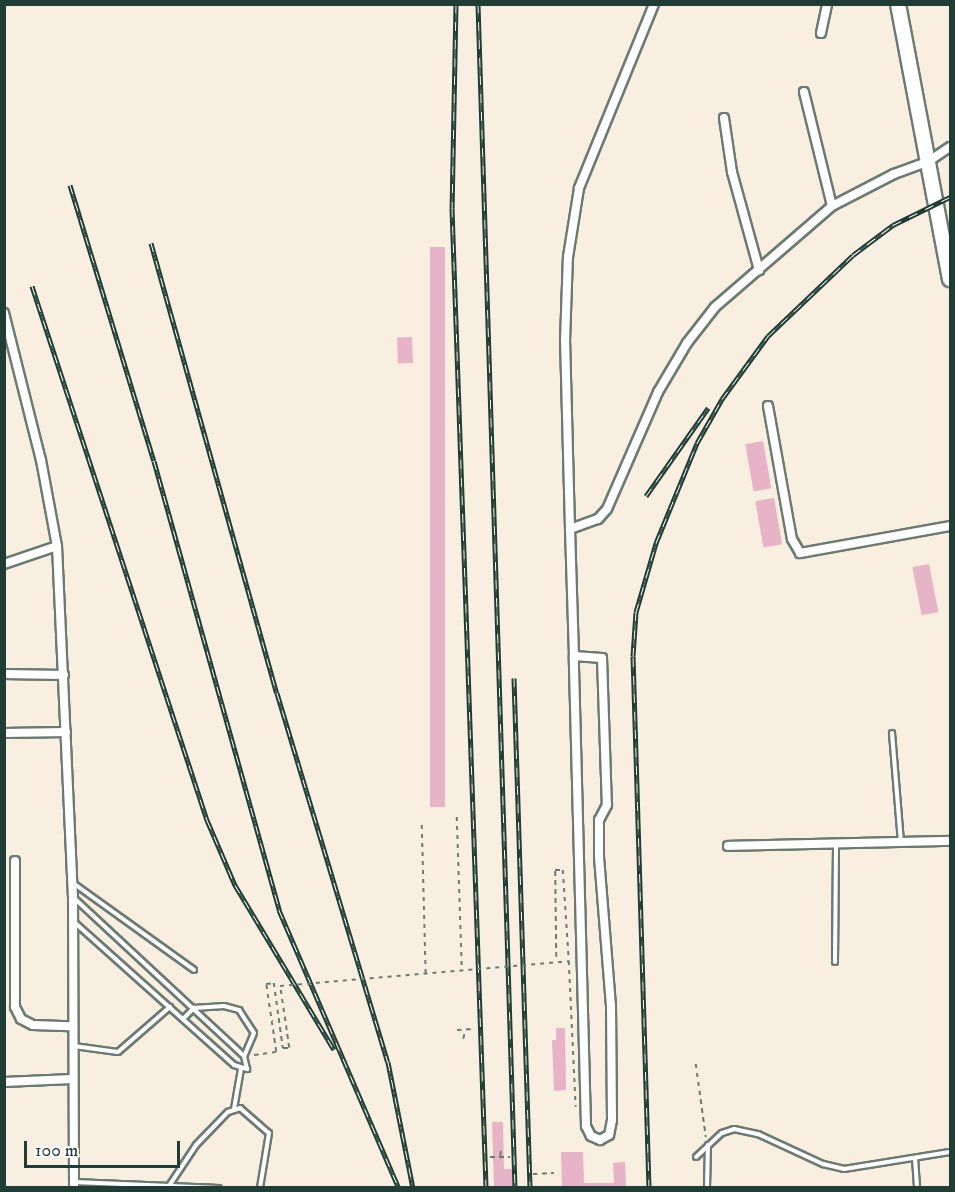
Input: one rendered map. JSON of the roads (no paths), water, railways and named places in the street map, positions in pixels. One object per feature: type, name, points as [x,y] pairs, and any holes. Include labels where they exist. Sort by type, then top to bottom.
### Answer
[{"type":"highway","points":[[898,4],[947,240],[951,279]]},
{"type":"street","points":[[574,657],[602,658],[607,805],[599,820],[599,857],[611,1005],[612,1119],[609,1135],[600,1140],[591,1136],[586,1126],[565,341],[568,258],[579,188],[654,4]]},
{"type":"street","points":[[821,33],[827,4]]},
{"type":"street","points":[[804,92],[832,206]]},
{"type":"street","points":[[724,118],[732,172],[759,270]]},
{"type":"street","points":[[570,529],[598,519],[607,509],[658,393],[687,343],[715,307],[832,206],[894,174],[929,161],[951,147]]},
{"type":"street","points":[[4,313],[41,460],[57,546],[73,897],[70,1026],[74,1185]]},
{"type":"street","points":[[768,406],[792,539],[800,553],[951,526]]},
{"type":"street","points":[[4,564],[57,546]]},
{"type":"street","points":[[4,674],[64,675]]},
{"type":"street","points":[[4,733],[66,732]]},
{"type":"street","points":[[728,846],[951,841]]},
{"type":"street","points":[[15,861],[15,1007],[21,1019],[33,1025],[70,1026]]},
{"type":"street","points":[[4,1082],[72,1079]]},
{"type":"lane","points":[[892,733],[901,842]]},
{"type":"lane","points":[[835,962],[836,844]]},
{"type":"lane","points":[[72,882],[194,970]]},
{"type":"lane","points":[[73,897],[244,1056],[248,1067],[241,1069]]},
{"type":"lane","points":[[73,920],[241,1069]]},
{"type":"lane","points":[[183,1019],[194,1008],[224,1006],[244,1013],[254,1033],[244,1056]]},
{"type":"lane","points":[[71,1045],[118,1052],[170,1007]]},
{"type":"lane","points":[[169,1186],[196,1145],[234,1110],[241,1069]]},
{"type":"lane","points":[[234,1110],[246,1110],[269,1133],[260,1188]]},
{"type":"lane","points":[[696,1157],[722,1133],[741,1129],[834,1167],[951,1152]]},
{"type":"lane","points":[[707,1188],[708,1144]]},
{"type":"lane","points":[[915,1158],[917,1188]]},
{"type":"lane","points":[[74,1185],[219,1188]]},
{"type":"railway","points":[[456,4],[452,208],[486,1188]]},
{"type":"railway","points":[[478,4],[515,1188]]},
{"type":"railway","points":[[70,185],[154,461],[279,910],[399,1188]]},
{"type":"railway","points":[[649,1188],[633,656],[636,612],[656,543],[697,443],[722,399],[768,336],[853,255],[893,225],[950,197]]},
{"type":"railway","points":[[151,243],[277,693],[388,1062],[413,1188]]},
{"type":"railway","points":[[32,286],[207,820],[235,885],[334,1050]]},
{"type":"railway","points":[[646,496],[708,408]]},
{"type":"railway","points":[[514,678],[530,1188]]}]
